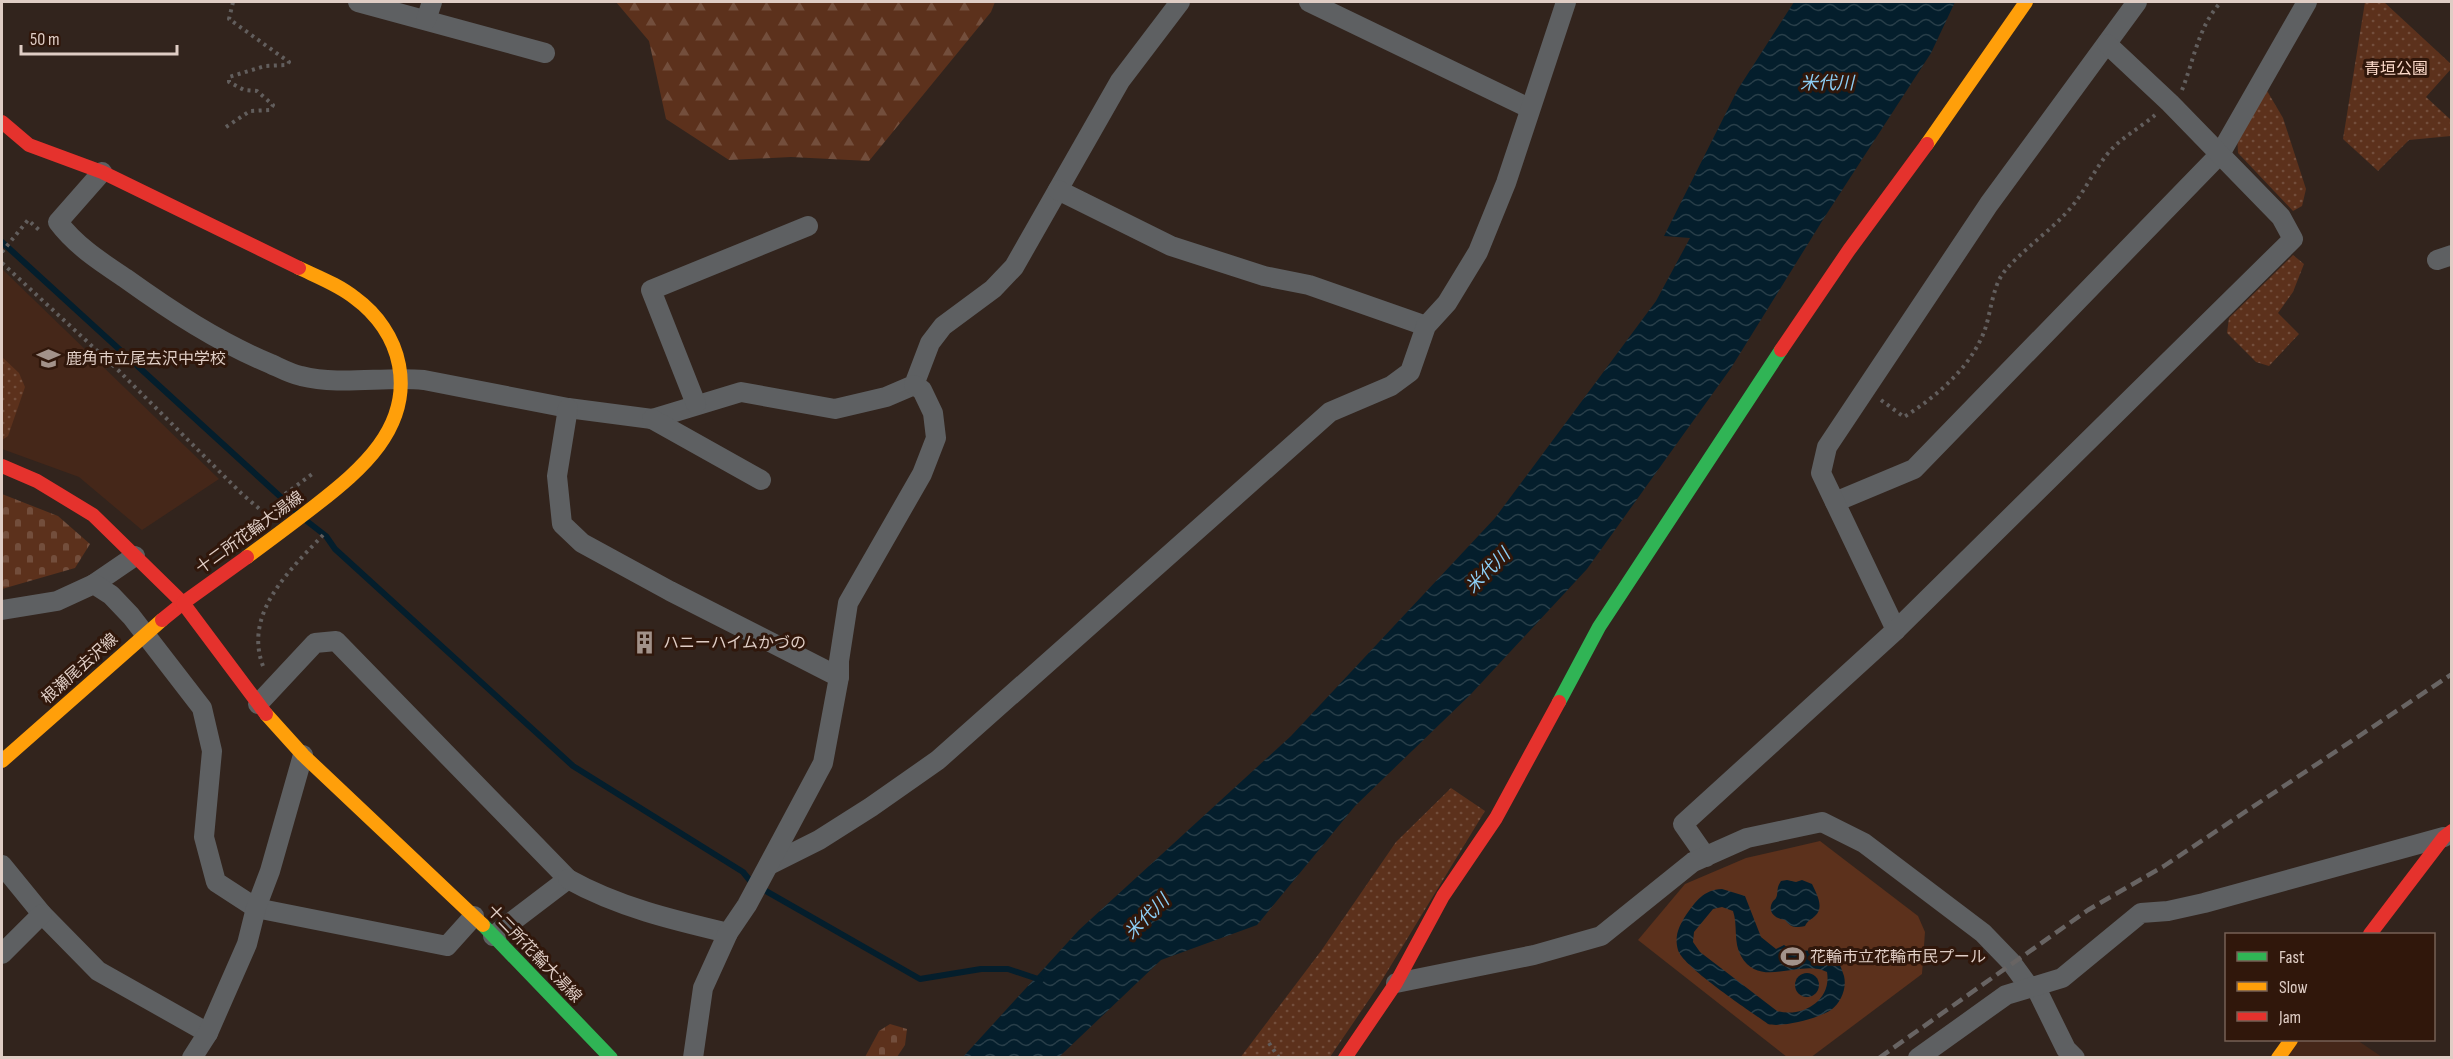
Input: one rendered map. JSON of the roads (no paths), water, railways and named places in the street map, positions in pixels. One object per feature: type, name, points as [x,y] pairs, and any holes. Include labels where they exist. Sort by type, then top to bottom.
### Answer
[{"type":"main road","points":[[1345,1058],[1396,983],[1443,896],[1496,818],[1599,627],[1687,491],[1849,250],[1922,152],[2026,2]]},
{"type":"main road","name":"十二所花輪大湯線","points":[[2,122],[29,145],[102,172],[325,281],[357,299],[381,325],[399,354],[404,378],[391,429],[372,455],[344,482],[282,532],[183,603],[258,704],[303,755],[474,916],[610,1058]]},
{"type":"main road","points":[[2,465],[37,481],[93,515],[183,603]]},
{"type":"main road","name":"根瀬尾去沢線","points":[[2,761],[144,634],[183,603]]},
{"type":"main road","points":[[2371,933],[2448,834]]},
{"type":"main road","points":[[2278,1058],[2290,1041]]},
{"type":"street","points":[[358,2],[429,11],[546,53]]},
{"type":"street","points":[[652,419],[741,392],[835,409],[886,397],[914,385],[930,343],[943,326],[993,289],[1014,267],[1120,81],[1179,2]]},
{"type":"street","points":[[1309,2],[1530,108]]},
{"type":"street","points":[[769,865],[819,840],[938,760],[1330,412],[1391,386],[1410,372],[1425,326],[1447,303],[1478,252],[1506,183],[1566,2]]},
{"type":"street","points":[[1896,630],[1821,473],[1827,447],[1989,204],[2137,2]]},
{"type":"street","points":[[1835,502],[1914,469],[2220,154],[2307,2]]},
{"type":"street","points":[[1706,856],[1683,824],[1896,630],[2293,239],[2281,217],[2170,103],[2107,44]]},
{"type":"street","points":[[102,172],[58,222],[86,250],[165,307],[235,350],[300,376],[352,380],[404,378],[424,380],[568,408],[652,419],[761,480]]},
{"type":"street","points":[[1058,190],[1172,246],[1264,276],[1309,285],[1425,326]]},
{"type":"street","points":[[696,404],[651,290],[808,226]]},
{"type":"street","points":[[693,1058],[703,988],[728,933],[769,865],[823,763],[839,677],[839,661],[848,603],[922,474],[936,438],[933,413],[922,390],[914,385]]},
{"type":"street","points":[[568,408],[557,476],[562,524],[582,543],[670,591],[839,677]]},
{"type":"street","points":[[2,610],[57,601],[94,584],[135,556]]},
{"type":"street","points":[[94,584],[111,595],[202,708],[212,751],[204,837],[216,882],[256,908],[447,946],[474,916]]},
{"type":"street","points":[[258,704],[315,643],[336,641],[568,879],[585,889],[652,915],[728,933]]},
{"type":"street","points":[[192,1058],[208,1033],[248,944],[256,908],[270,871],[303,755]]},
{"type":"street","points":[[1396,983],[1533,956],[1601,936],[1694,862],[1747,838],[1821,822],[1864,843],[1983,933],[2032,987],[2066,1049],[2075,1058]]},
{"type":"street","points":[[1918,1058],[2006,995],[2062,978],[2141,913],[2168,911],[2204,903],[2448,834]]},
{"type":"street","points":[[2,865],[42,914],[98,971],[208,1033]]},
{"type":"street","points":[[493,936],[568,879]]},
{"type":"street","points":[[2,954],[42,914]]},
{"type":"water","name":"米代川","points":[[1794,2],[1955,2],[1931,53],[1824,218],[1731,368],[1587,569],[1471,694],[1355,806],[1257,925],[1161,960],[1059,1057],[963,1057],[1079,930],[1291,736],[1495,518],[1656,301],[1690,238],[1664,236],[1738,89]]},
{"type":"water","points":[[1802,880],[1812,884],[1817,896],[1820,904],[1818,912],[1805,926],[1792,926],[1772,913],[1771,907],[1777,897],[1779,885],[1781,881],[1796,882]]},
{"type":"water","points":[[1722,889],[1745,896],[1761,937],[1776,949],[1784,945],[1796,950],[1821,951],[1835,958],[1844,976],[1845,985],[1835,1007],[1800,1022],[1782,1025],[1768,1024],[1692,967],[1678,950],[1678,931],[1686,915],[1697,901],[1705,894]],"holes":[[[1722,907],[1733,911],[1739,951],[1749,966],[1759,971],[1769,972],[1805,968],[1827,972],[1825,991],[1820,999],[1813,1005],[1796,1012],[1777,1011],[1700,952],[1693,942],[1694,932],[1713,909]]]},
{"type":"water","points":[[1807,973],[1815,977],[1819,985],[1815,993],[1807,997],[1799,993],[1795,985],[1799,977]]},
{"type":"waterway","points":[[2,242],[296,511]]},
{"type":"waterway","points":[[308,522],[326,536],[335,549],[573,766],[743,872],[752,883],[920,979],[981,969],[1008,969],[1041,980]]},
{"type":"railway","points":[[1879,1058],[2088,910],[2164,866],[2452,674]]},
{"type":"place","name":"鹿角市立尾去沢中学校","points":[[48,359]]},
{"type":"place","name":"ハニーハイムかづの","points":[[645,643]]},
{"type":"place","name":"花輪市立花輪市民プール","points":[[1792,957]]},
{"type":"park label","name":"青垣公園","points":[[2396,69]]}]
